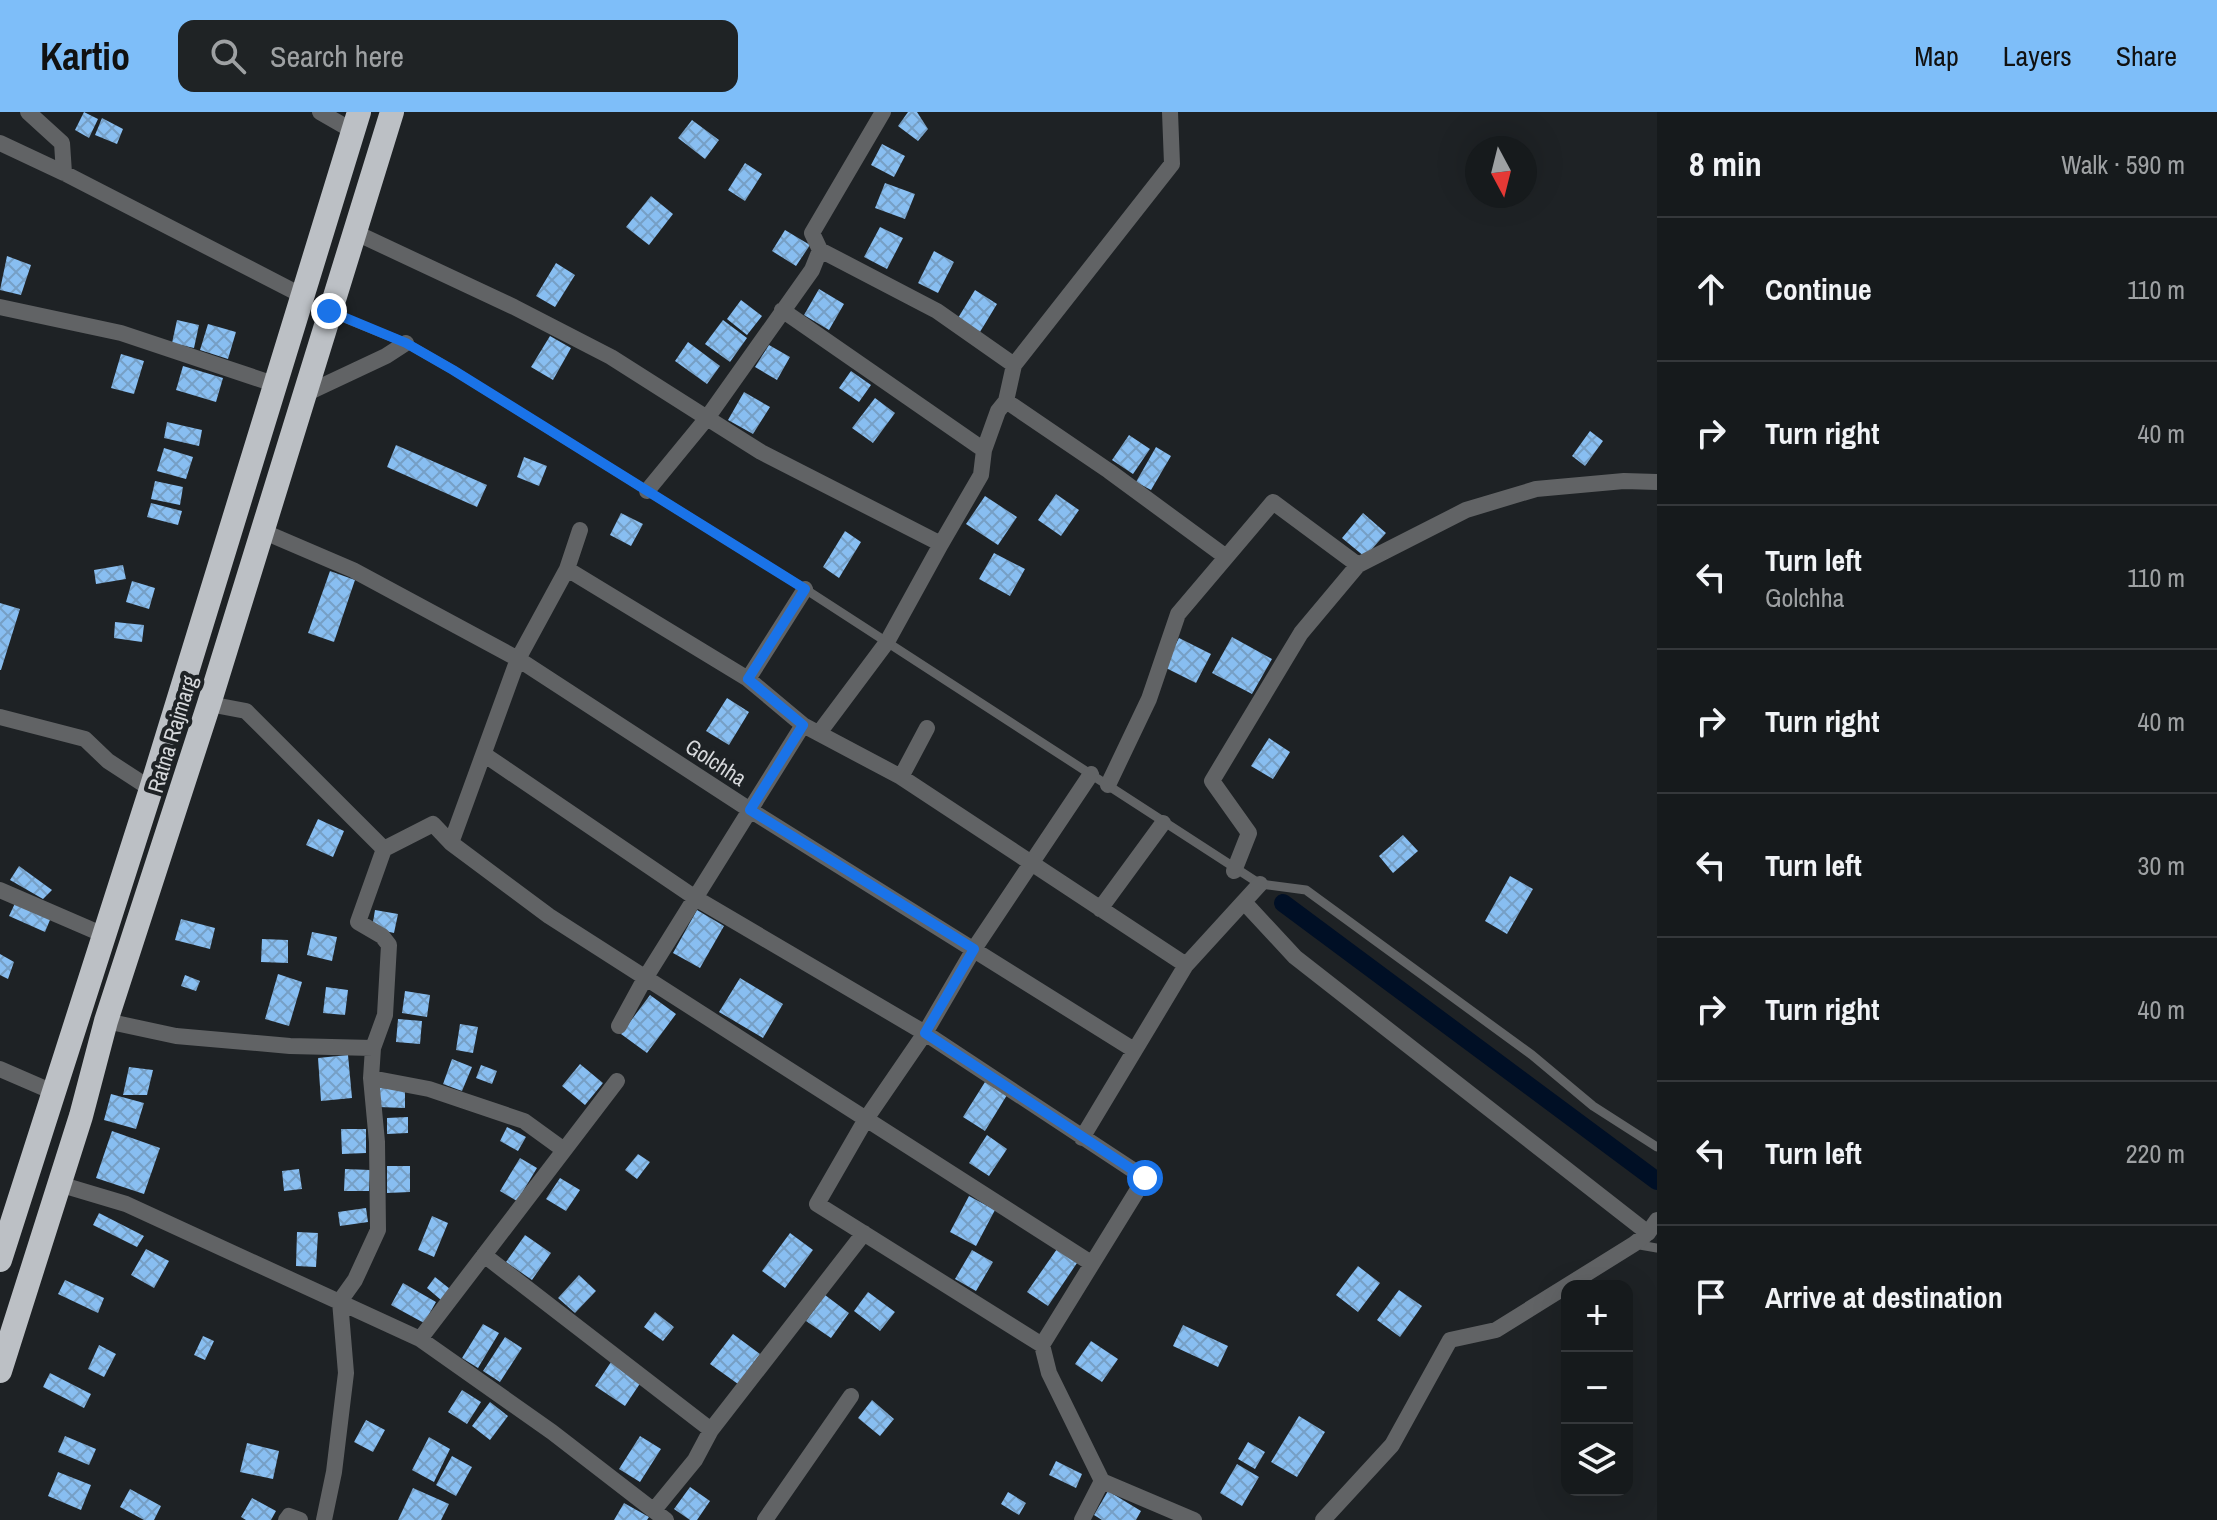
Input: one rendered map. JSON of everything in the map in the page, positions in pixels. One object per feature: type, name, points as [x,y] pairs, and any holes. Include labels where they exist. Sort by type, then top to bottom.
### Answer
[{"type":"highway","name":"Ratna Rajmarg","points":[[0,1371],[106,1021],[209,704],[392,112]]},
{"type":"highway","name":"Ratna Rajmarg","points":[[0,1260],[151,789],[356,122]]},
{"type":"street","points":[[28,112],[62,143],[64,173]]},
{"type":"street","points":[[320,112],[356,122]]},
{"type":"street","points":[[883,112],[812,233],[820,250],[937,311],[1014,365]]},
{"type":"street","points":[[819,733],[887,642],[981,475],[984,450],[998,411],[1006,401],[1014,365],[1172,164],[1170,112]]},
{"type":"street","points":[[0,143],[301,295]]},
{"type":"street","points":[[354,232],[514,307],[611,357],[761,452],[941,544]]},
{"type":"street","points":[[647,491],[707,418],[812,270],[820,250]]},
{"type":"street","points":[[0,307],[121,333],[274,384]]},
{"type":"street","points":[[782,310],[984,450]]},
{"type":"street","points":[[303,395],[386,356],[406,343]]},
{"type":"street","points":[[1006,401],[1109,471],[1226,557]]},
{"type":"street","points":[[1234,870],[1249,833],[1212,781],[1301,633],[1358,565],[1466,510],[1536,489],[1624,481],[1657,482]]},
{"type":"street","points":[[1108,785],[1149,699],[1178,614],[1273,502],[1358,565]]},
{"type":"street","points":[[451,843],[518,659],[567,569],[580,530]]},
{"type":"street","name":"Golchha","points":[[262,531],[353,570],[518,659],[750,810],[1134,1050]]},
{"type":"street","points":[[567,569],[748,679],[803,725],[901,777],[1186,965]]},
{"type":"street","points":[[748,679],[805,589]]},
{"type":"street","points":[[209,704],[246,711],[384,849]]},
{"type":"street","points":[[0,717],[85,739],[108,761],[151,789]]},
{"type":"street","points":[[619,1026],[644,980],[803,725]]},
{"type":"street","points":[[901,777],[927,728]]},
{"type":"street","points":[[485,755],[697,899],[925,1033],[1145,1178],[1042,1345]]},
{"type":"street","points":[[1091,774],[974,949],[925,1033],[866,1119],[817,1204],[1042,1345],[1049,1373],[1102,1481],[1194,1520]]},
{"type":"street","points":[[1100,909],[1163,823]]},
{"type":"street","points":[[324,1520],[334,1472],[346,1373],[340,1301],[355,1280],[378,1230],[377,1142],[371,1078],[373,1048],[385,1015],[389,945],[382,936],[358,922],[384,849],[433,824],[451,843],[549,916],[644,980],[719,1023],[1091,1263]]},
{"type":"street","points":[[1082,1138],[1186,965],[1260,884]]},
{"type":"street","points":[[0,890],[104,935]]},
{"type":"street","points":[[1244,902],[1295,957],[1652,1227],[1634,1244],[1496,1330],[1450,1340],[1392,1445],[1323,1520]]},
{"type":"street","points":[[106,1021],[176,1036],[290,1046],[373,1048]]},
{"type":"street","points":[[0,1069],[53,1092]]},
{"type":"street","points":[[371,1078],[429,1089],[524,1121],[564,1150]]},
{"type":"street","points":[[420,1339],[617,1081]]},
{"type":"street","points":[[59,1184],[126,1204],[420,1339],[552,1432],[660,1515],[711,1430],[864,1233]]},
{"type":"street","points":[[484,1255],[711,1430]]},
{"type":"street","points":[[765,1520],[851,1396]]},
{"type":"street","points":[[1082,1520],[1102,1481]]},
{"type":"street","points":[[286,1520],[289,1516],[300,1520]]},
{"type":"lane","points":[[329,311],[406,343],[647,491],[805,589],[1234,870],[1260,884],[1306,890],[1532,1055],[1593,1106],[1657,1147]]},
{"type":"lane","points":[[1634,1244],[1657,1248]]},
{"type":"building","points":[[84,112],[98,119],[89,138],[75,130]]},
{"type":"building","points":[[908,112],[917,112],[928,129],[918,141],[898,126]]},
{"type":"building","points":[[102,118],[123,129],[117,144],[95,135]]},
{"type":"building","points":[[692,120],[719,140],[705,159],[678,138]]},
{"type":"building","points":[[882,144],[905,156],[894,177],[871,165]]},
{"type":"building","points":[[745,163],[762,174],[745,201],[728,190]]},
{"type":"building","points":[[885,183],[915,194],[905,219],[875,208]]},
{"type":"building","points":[[651,196],[673,214],[649,245],[626,227]]},
{"type":"building","points":[[880,227],[903,238],[887,269],[864,257]]},
{"type":"building","points":[[785,230],[810,245],[796,266],[772,251]]},
{"type":"building","points":[[934,251],[954,262],[938,293],[918,283]]},
{"type":"building","points":[[7,256],[31,265],[21,295],[0,290]]},
{"type":"building","points":[[556,263],[575,275],[555,307],[536,296]]},
{"type":"building","points":[[819,289],[844,304],[829,330],[804,315]]},
{"type":"building","points":[[975,290],[997,304],[980,332],[958,318]]},
{"type":"building","points":[[741,300],[762,316],[747,335],[727,319]]},
{"type":"building","points":[[177,320],[199,325],[194,348],[172,343]]},
{"type":"building","points":[[723,320],[747,338],[730,362],[705,344]]},
{"type":"building","points":[[208,324],[236,332],[228,359],[200,350]]},
{"type":"building","points":[[550,336],[571,348],[553,380],[531,367]]},
{"type":"building","points":[[688,342],[720,366],[707,384],[675,361]]},
{"type":"building","points":[[769,345],[790,357],[777,380],[755,367]]},
{"type":"building","points":[[121,354],[144,361],[134,394],[111,388]]},
{"type":"building","points":[[183,366],[223,378],[216,402],[176,390]]},
{"type":"building","points":[[851,371],[871,385],[859,402],[839,388]]},
{"type":"building","points":[[744,392],[770,407],[753,434],[728,420]]},
{"type":"building","points":[[875,398],[895,413],[873,443],[852,428]]},
{"type":"building","points":[[167,422],[202,430],[199,446],[164,438]]},
{"type":"building","points":[[1590,431],[1603,441],[1585,466],[1572,456]]},
{"type":"building","points":[[1129,435],[1150,449],[1133,474],[1112,460]]},
{"type":"building","points":[[396,445],[487,485],[477,507],[387,467]]},
{"type":"building","points":[[1156,447],[1171,456],[1151,490],[1136,482]]},
{"type":"building","points":[[164,448],[193,457],[186,479],[157,471]]},
{"type":"building","points":[[524,457],[547,466],[539,486],[517,477]]},
{"type":"building","points":[[155,481],[183,487],[180,505],[151,499]]},
{"type":"building","points":[[1056,494],[1079,510],[1061,536],[1038,520]]},
{"type":"building","points":[[985,496],[1017,517],[998,545],[966,524]]},
{"type":"building","points":[[151,503],[182,511],[178,525],[147,517]]},
{"type":"building","points":[[621,513],[643,524],[631,546],[610,535]]},
{"type":"building","points":[[1363,513],[1386,533],[1365,557],[1342,538]]},
{"type":"building","points":[[845,531],[861,542],[839,578],[823,567]]},
{"type":"building","points":[[994,553],[1025,569],[1010,596],[979,579]]},
{"type":"building","points":[[123,565],[126,579],[96,584],[94,570]]},
{"type":"building","points":[[330,571],[355,580],[334,642],[308,633]]},
{"type":"building","points":[[132,581],[155,588],[149,609],[126,602]]},
{"type":"building","points":[[0,603],[20,609],[1,670],[0,670]]},
{"type":"building","points":[[115,622],[144,625],[142,642],[114,638]]},
{"type":"building","points":[[1232,637],[1272,659],[1252,694],[1212,673]]},
{"type":"building","points":[[1179,638],[1211,654],[1196,683],[1164,667]]},
{"type":"building","points":[[727,698],[749,712],[729,745],[706,731]]},
{"type":"building","points":[[1269,738],[1290,752],[1273,779],[1251,766]]},
{"type":"building","points":[[318,819],[344,831],[333,857],[306,845]]},
{"type":"building","points":[[1403,835],[1418,851],[1393,873],[1379,856]]},
{"type":"building","points":[[19,866],[52,890],[43,899],[10,880]]},
{"type":"building","points":[[1510,876],[1533,889],[1507,934],[1485,921]]},
{"type":"building","points":[[17,899],[52,915],[45,932],[9,916]]},
{"type":"building","points":[[375,910],[398,914],[394,933],[372,928]]},
{"type":"building","points":[[697,910],[724,926],[700,968],[673,953]]},
{"type":"building","points":[[181,919],[215,928],[210,949],[175,940]]},
{"type":"building","points":[[312,932],[337,937],[332,961],[307,955]]},
{"type":"building","points":[[262,939],[288,940],[288,963],[261,962]]},
{"type":"building","points":[[0,954],[14,962],[8,979],[0,975]]},
{"type":"building","points":[[278,974],[302,982],[289,1026],[265,1019]]},
{"type":"building","points":[[185,975],[200,981],[196,991],[181,986]]},
{"type":"building","points":[[740,978],[783,1004],[763,1038],[719,1012]]},
{"type":"building","points":[[326,987],[348,990],[345,1015],[323,1013]]},
{"type":"building","points":[[405,991],[430,995],[427,1017],[402,1013]]},
{"type":"building","points":[[650,995],[676,1014],[647,1053],[621,1034]]},
{"type":"building","points":[[398,1019],[422,1021],[420,1044],[396,1042]]},
{"type":"building","points":[[460,1024],[478,1027],[473,1053],[456,1050]]},
{"type":"building","points":[[348,1055],[352,1098],[321,1101],[318,1058]]},
{"type":"building","points":[[452,1059],[472,1067],[462,1091],[443,1084]]},
{"type":"building","points":[[580,1064],[603,1083],[585,1105],[562,1086]]},
{"type":"building","points":[[481,1065],[497,1071],[492,1084],[476,1078]]},
{"type":"building","points":[[129,1067],[153,1070],[147,1095],[123,1095]]},
{"type":"building","points":[[985,1082],[1007,1095],[985,1131],[963,1117]]},
{"type":"building","points":[[380,1088],[405,1089],[405,1108],[379,1107]]},
{"type":"building","points":[[111,1094],[144,1103],[136,1129],[104,1120]]},
{"type":"building","points":[[408,1117],[408,1133],[387,1134],[387,1118]]},
{"type":"building","points":[[507,1127],[526,1137],[518,1151],[500,1141]]},
{"type":"building","points":[[341,1129],[366,1129],[366,1153],[342,1154]]},
{"type":"building","points":[[112,1131],[160,1148],[144,1194],[96,1178]]},
{"type":"building","points":[[987,1135],[1007,1149],[989,1176],[969,1163]]},
{"type":"building","points":[[638,1154],[650,1162],[637,1179],[625,1170]]},
{"type":"building","points":[[520,1158],[537,1168],[517,1201],[500,1191]]},
{"type":"building","points":[[387,1166],[410,1166],[410,1192],[387,1193]]},
{"type":"building","points":[[299,1169],[302,1189],[284,1191],[282,1171]]},
{"type":"building","points":[[345,1169],[370,1170],[369,1191],[344,1191]]},
{"type":"building","points":[[560,1178],[580,1190],[566,1211],[546,1199]]},
{"type":"building","points":[[969,1196],[995,1210],[976,1246],[950,1232]]},
{"type":"building","points":[[366,1208],[368,1222],[340,1226],[338,1212]]},
{"type":"building","points":[[99,1213],[144,1236],[137,1247],[93,1225]]},
{"type":"building","points":[[432,1216],[448,1223],[434,1257],[418,1250]]},
{"type":"building","points":[[297,1232],[318,1233],[316,1267],[296,1266]]},
{"type":"building","points":[[790,1233],[813,1250],[785,1288],[762,1271]]},
{"type":"building","points":[[525,1235],[551,1253],[532,1280],[506,1262]]},
{"type":"building","points":[[146,1249],[169,1261],[154,1288],[131,1275]]},
{"type":"building","points":[[1057,1249],[1077,1263],[1048,1306],[1027,1292]]},
{"type":"building","points":[[972,1250],[993,1262],[976,1291],[955,1279]]},
{"type":"building","points":[[1358,1266],[1380,1283],[1358,1312],[1336,1295]]},
{"type":"building","points":[[579,1275],[596,1291],[575,1313],[558,1298]]},
{"type":"building","points":[[435,1277],[450,1289],[441,1300],[427,1288]]},
{"type":"building","points":[[65,1280],[104,1298],[98,1313],[58,1294]]},
{"type":"building","points":[[403,1283],[436,1302],[424,1323],[391,1305]]},
{"type":"building","points":[[1399,1290],[1422,1306],[1400,1337],[1377,1320]]},
{"type":"building","points":[[868,1292],[895,1312],[880,1331],[854,1311]]},
{"type":"building","points":[[825,1295],[849,1313],[831,1338],[806,1321]]},
{"type":"building","points":[[655,1312],[674,1327],[663,1341],[644,1327]]},
{"type":"building","points":[[483,1324],[499,1333],[478,1368],[462,1358]]},
{"type":"building","points":[[1183,1325],[1228,1346],[1218,1367],[1173,1346]]},
{"type":"building","points":[[733,1334],[760,1354],[738,1384],[710,1364]]},
{"type":"building","points":[[203,1336],[214,1341],[205,1360],[194,1355]]},
{"type":"building","points":[[505,1337],[522,1348],[500,1382],[483,1371]]},
{"type":"building","points":[[1091,1341],[1118,1359],[1102,1382],[1075,1364]]},
{"type":"building","points":[[99,1345],[116,1354],[104,1377],[88,1369]]},
{"type":"building","points":[[611,1362],[641,1382],[625,1406],[595,1386]]},
{"type":"building","points":[[50,1373],[91,1394],[84,1408],[43,1387]]},
{"type":"building","points":[[462,1390],[481,1402],[467,1424],[448,1412]]},
{"type":"building","points":[[872,1400],[894,1419],[880,1436],[858,1418]]},
{"type":"building","points":[[490,1402],[508,1416],[490,1440],[472,1426]]},
{"type":"building","points":[[1299,1416],[1325,1432],[1297,1477],[1271,1462]]},
{"type":"building","points":[[366,1420],[385,1430],[373,1452],[354,1442]]},
{"type":"building","points":[[65,1436],[96,1449],[89,1465],[58,1452]]},
{"type":"building","points":[[640,1436],[661,1449],[640,1482],[619,1469]]},
{"type":"building","points":[[429,1437],[450,1449],[434,1482],[412,1470]]},
{"type":"building","points":[[1248,1442],[1265,1452],[1255,1469],[1238,1459]]},
{"type":"building","points":[[247,1443],[279,1451],[273,1479],[240,1472]]},
{"type":"building","points":[[452,1456],[472,1467],[456,1496],[436,1485]]},
{"type":"building","points":[[1056,1461],[1082,1474],[1076,1488],[1049,1475]]},
{"type":"building","points":[[1237,1464],[1259,1477],[1242,1506],[1220,1493]]},
{"type":"building","points":[[58,1472],[91,1485],[81,1510],[48,1496]]},
{"type":"building","points":[[690,1487],[710,1501],[697,1520],[690,1520],[674,1509]]},
{"type":"building","points":[[413,1488],[449,1504],[441,1520],[398,1520]]},
{"type":"building","points":[[130,1489],[161,1506],[154,1520],[144,1520],[120,1507]]},
{"type":"building","points":[[1108,1491],[1141,1511],[1136,1520],[1102,1520],[1094,1515]]},
{"type":"building","points":[[1008,1492],[1026,1503],[1019,1515],[1001,1504]]},
{"type":"building","points":[[252,1498],[276,1511],[271,1520],[246,1520],[241,1517]]},
{"type":"building","points":[[624,1503],[649,1517],[647,1520],[614,1520]]},
{"type":"waterway","points":[[1283,903],[1657,1181]]},
{"type":"route","points":[[329,311],[406,343],[453,370],[805,589],[748,679],[803,725],[750,810],[974,949],[925,1033],[1145,1178]]}]
